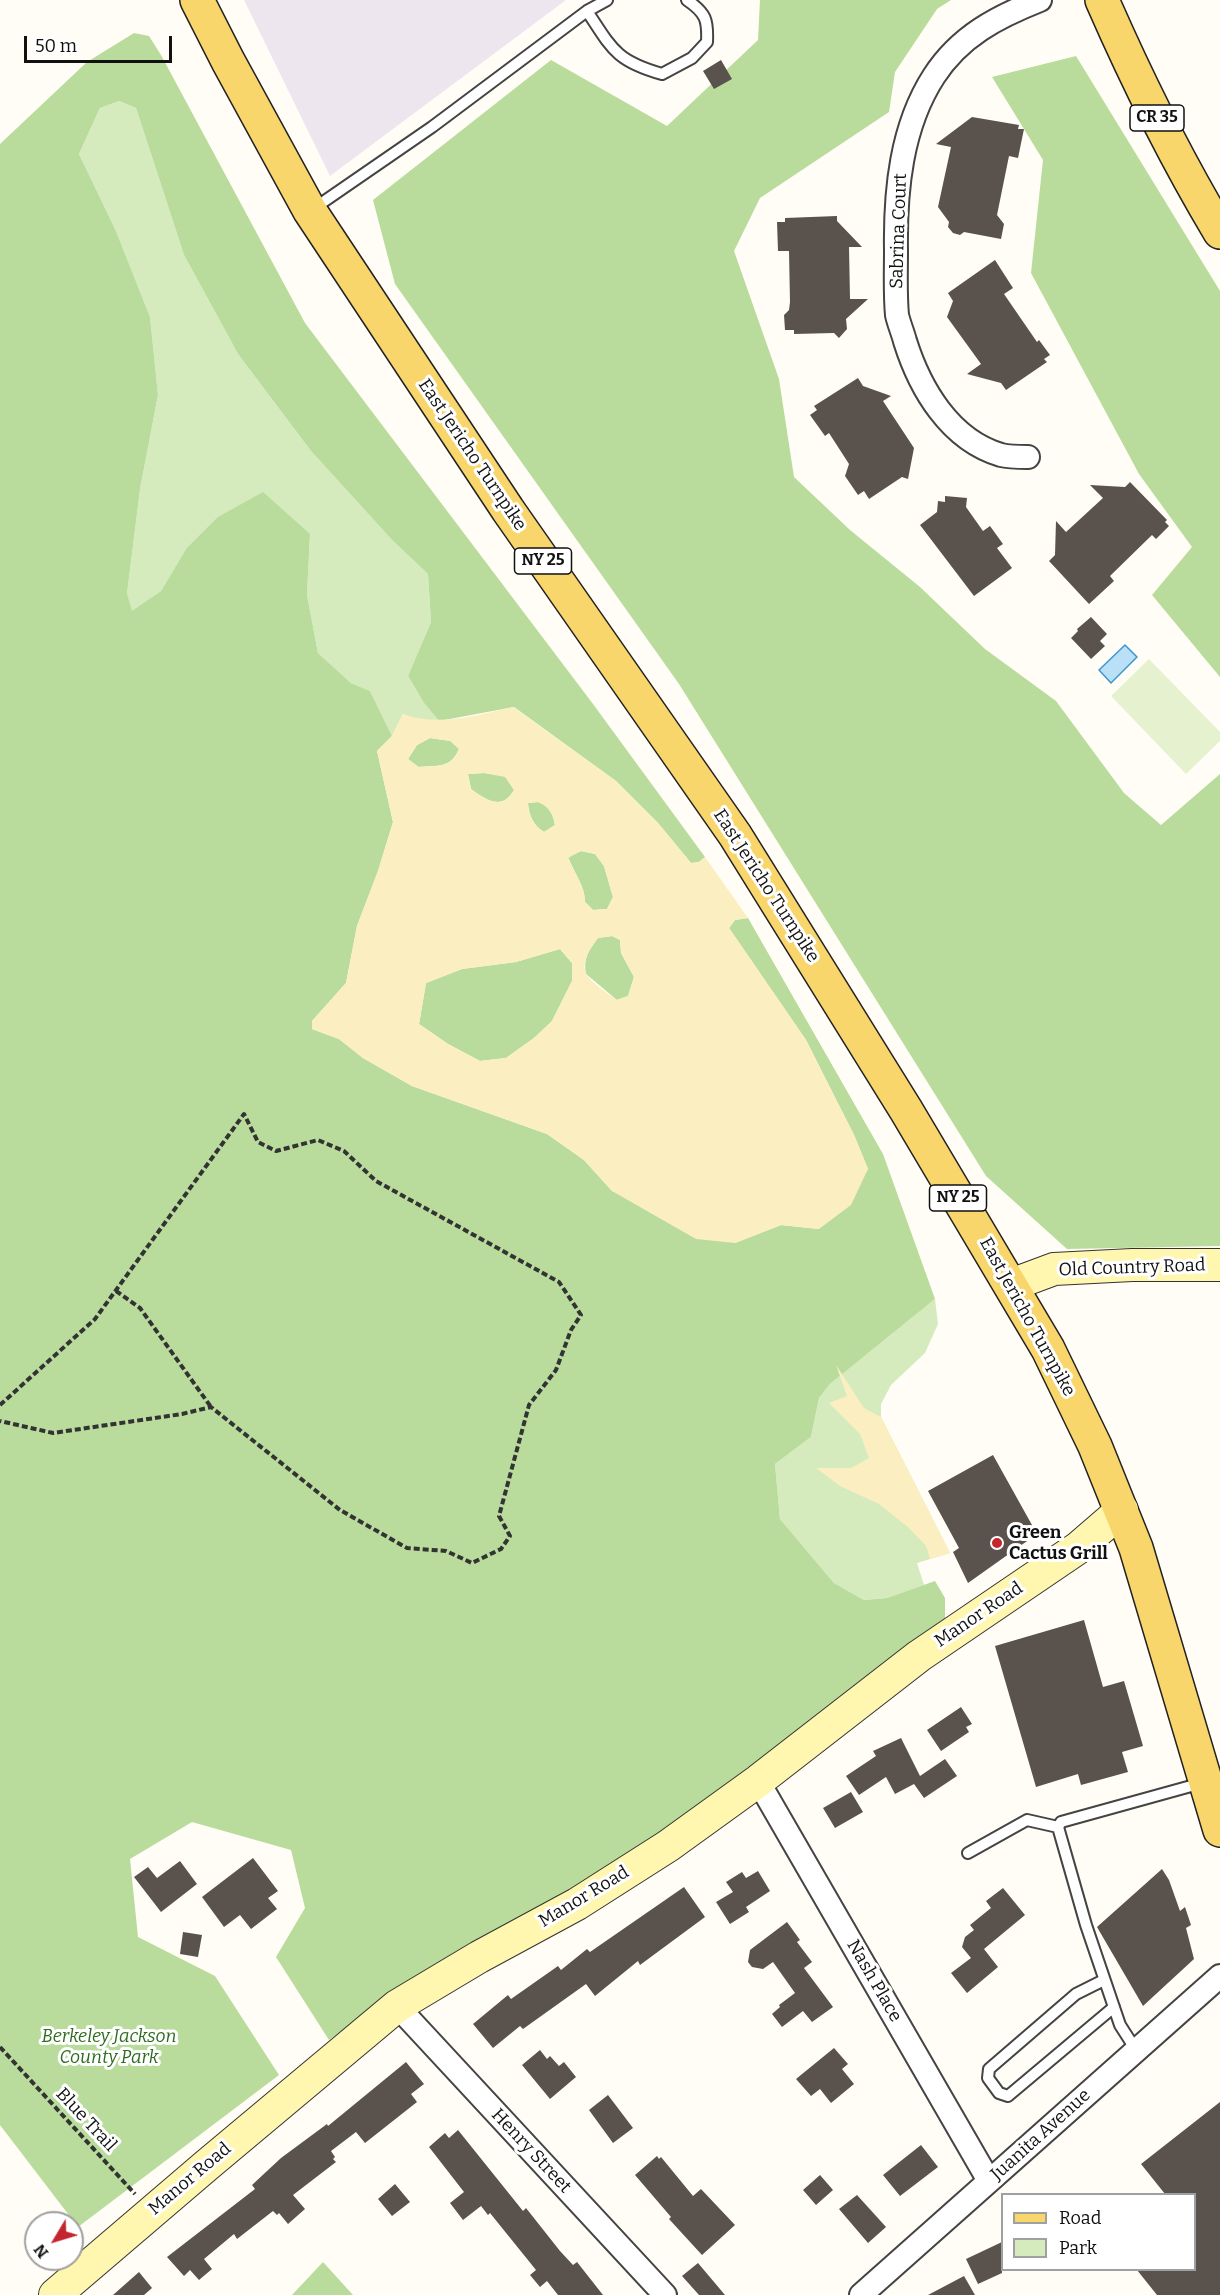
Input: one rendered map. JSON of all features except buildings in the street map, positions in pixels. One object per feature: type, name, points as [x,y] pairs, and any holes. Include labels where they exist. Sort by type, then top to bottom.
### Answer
[{"type":"main road","name":"East Jericho Turnpike","points":[[197,0],[310,211],[508,510],[735,835],[906,1110],[1048,1349],[1095,1446],[1136,1548],[1213,1780],[1220,1830]]},
{"type":"main road","name":"CR 35","points":[[1102,0],[1137,79],[1188,178],[1220,232]]},
{"type":"street","name":"Sabrina Court","points":[[1028,458],[1001,455],[969,440],[943,416],[920,381],[897,315],[896,234],[899,170],[914,116],[933,77],[978,30],[1002,15],[1040,0]]},
{"type":"street","name":"Old Country Road","points":[[1011,1285],[1054,1269],[1132,1265],[1220,1266]]},
{"type":"street","name":"Manor Road","points":[[55,2295],[397,2006],[479,1957],[577,1904],[668,1846],[758,1781],[919,1656],[1078,1548],[1122,1510]]},
{"type":"street","name":"Nash Place","points":[[758,1781],[989,2181]]},
{"type":"street","name":"Juanita Avenue","points":[[861,2295],[1220,1976]]},
{"type":"street","name":"Henry Street","points":[[397,2006],[665,2295]]},
{"type":"lane","points":[[310,211],[432,127],[587,10],[607,0]]},
{"type":"lane","points":[[587,10],[612,49],[636,66],[662,74],[693,58],[707,42],[708,22],[699,8],[687,0]]},
{"type":"lane","points":[[1136,2050],[1120,2025],[1104,1980],[1058,1827],[1061,1822],[1213,1780]]},
{"type":"lane","points":[[968,1854],[1027,1820],[1058,1827]]},
{"type":"lane","points":[[1104,1980],[1076,1994],[989,2068],[988,2078],[999,2093],[1008,2096],[1114,2007]]},
{"type":"path","points":[[0,1405],[95,1319],[244,1114],[258,1142],[276,1151],[318,1140],[344,1151],[376,1181],[559,1282],[581,1315],[571,1330],[556,1370],[529,1405],[500,1516],[510,1536],[501,1549],[472,1563],[446,1551],[407,1548],[340,1510],[211,1407],[140,1308],[116,1292]]},
{"type":"path","points":[[0,1421],[53,1433],[182,1414],[211,1407]]},
{"type":"path","name":"Blue Trail","points":[[0,2047],[152,2212]]},
{"type":"shaded area","points":[[244,0],[566,0],[330,176]]},
{"type":"green space","points":[[760,0],[951,0],[937,9],[895,72],[889,112],[760,198],[734,251],[779,379],[794,477],[850,530],[920,587],[985,649],[1056,701],[1124,793],[1161,825],[1220,774],[1220,1246],[1067,1249],[986,1176],[679,684],[395,284],[373,200],[551,60],[667,126],[758,40]]},
{"type":"green space","name":"Berkeley Jackson County Park","points":[[134,33],[149,36],[305,323],[593,704],[705,857],[699,862],[691,863],[658,823],[616,781],[514,707],[439,721],[424,703],[408,676],[431,622],[428,574],[393,541],[311,451],[238,354],[184,255],[136,108],[119,101],[100,108],[79,154],[116,231],[150,317],[158,395],[140,489],[127,593],[132,611],[161,591],[186,549],[218,517],[263,492],[310,534],[307,595],[318,653],[351,683],[370,691],[392,736],[377,751],[393,822],[378,871],[357,926],[346,983],[312,1021],[312,1029],[339,1039],[363,1058],[412,1086],[547,1134],[584,1160],[612,1191],[735,1243],[781,1225],[819,1229],[868,1169],[854,1135],[806,1040],[729,928],[735,920],[748,918],[883,1154],[935,1299],[830,1384],[819,1398],[811,1437],[775,1464],[780,1519],[834,1583],[864,1600],[887,1598],[935,1581],[945,1598],[945,1618],[702,1805],[628,1855],[412,1980],[329,2040],[276,1957],[305,1908],[291,1850],[192,1822],[130,1859],[138,1937],[215,1976],[279,2075],[84,2222],[84,2211],[66,2211],[0,2125],[0,144],[87,62]]},
{"type":"green space","points":[[1076,56],[1220,291],[1220,677],[1152,595],[1192,547],[1139,474],[1031,273],[1043,160],[992,77]]},
{"type":"green space","points":[[119,101],[136,108],[184,255],[238,354],[311,451],[393,541],[428,574],[431,622],[408,676],[424,703],[439,721],[416,719],[403,714],[392,736],[370,691],[351,683],[318,653],[307,595],[310,534],[186,549],[161,591],[132,612],[127,593],[140,489],[158,395],[150,317],[116,231],[79,154],[100,108]]},
{"type":"green space","points":[[1149,659],[1220,732],[1220,741],[1186,774],[1111,696]]},
{"type":"green space","points":[[430,738],[451,741],[459,749],[452,760],[443,765],[418,767],[408,759],[417,745]]},
{"type":"green space","points":[[484,773],[505,776],[514,790],[499,802],[482,797],[471,789],[468,774]]},
{"type":"green space","points":[[538,802],[550,811],[555,825],[544,832],[535,824],[528,803]]},
{"type":"green space","points":[[581,851],[595,854],[604,866],[613,897],[607,909],[593,910],[585,902],[581,885],[568,857]]},
{"type":"green space","points":[[612,936],[620,940],[621,953],[634,977],[628,996],[617,1000],[586,974],[585,968],[588,954],[598,938]]},
{"type":"green space","points":[[560,949],[572,963],[572,981],[552,1021],[534,1038],[506,1058],[480,1061],[448,1044],[419,1024],[426,983],[462,969],[516,962]]},
{"type":"green space","points":[[935,1299],[938,1324],[925,1353],[891,1385],[881,1404],[881,1417],[950,1553],[917,1563],[924,1585],[887,1598],[864,1600],[834,1583],[780,1519],[775,1464],[811,1437],[819,1398],[830,1384]]},
{"type":"green space","points":[[323,2262],[353,2295],[292,2295]]},
{"type":"sand","points":[[513,707],[616,781],[658,823],[691,863],[699,862],[705,857],[748,918],[735,920],[729,928],[806,1040],[854,1135],[868,1169],[851,1205],[819,1229],[781,1225],[735,1243],[696,1239],[612,1191],[584,1160],[547,1134],[412,1086],[363,1058],[339,1039],[312,1029],[312,1021],[346,983],[357,926],[378,871],[393,822],[377,751],[392,736],[403,714],[430,720],[444,720]],"holes":[[[430,738],[450,741],[459,749],[448,763],[419,767],[408,759],[417,745]],[[484,773],[505,777],[514,790],[499,802],[488,800],[471,789],[468,774]],[[538,802],[545,806],[552,814],[555,825],[544,832],[540,830],[530,816],[528,803]],[[581,851],[595,854],[604,866],[613,897],[607,909],[593,910],[585,902],[581,885],[568,858]],[[612,936],[620,940],[621,952],[634,977],[628,996],[617,1000],[591,980],[585,967],[590,950],[598,938]],[[560,949],[572,963],[572,981],[552,1021],[534,1038],[506,1058],[480,1061],[448,1044],[419,1024],[426,983],[462,969],[516,962]]]},
{"type":"sand","points":[[836,1365],[864,1408],[881,1417],[950,1553],[930,1559],[926,1546],[909,1528],[879,1504],[840,1486],[816,1468],[851,1468],[869,1458],[860,1434],[829,1403],[847,1396]]},
{"type":"water","points":[[1125,645],[1137,657],[1111,683],[1099,670]]},
{"type":"place","name":"Green Cactus Grill","points":[[997,1543]]}]
